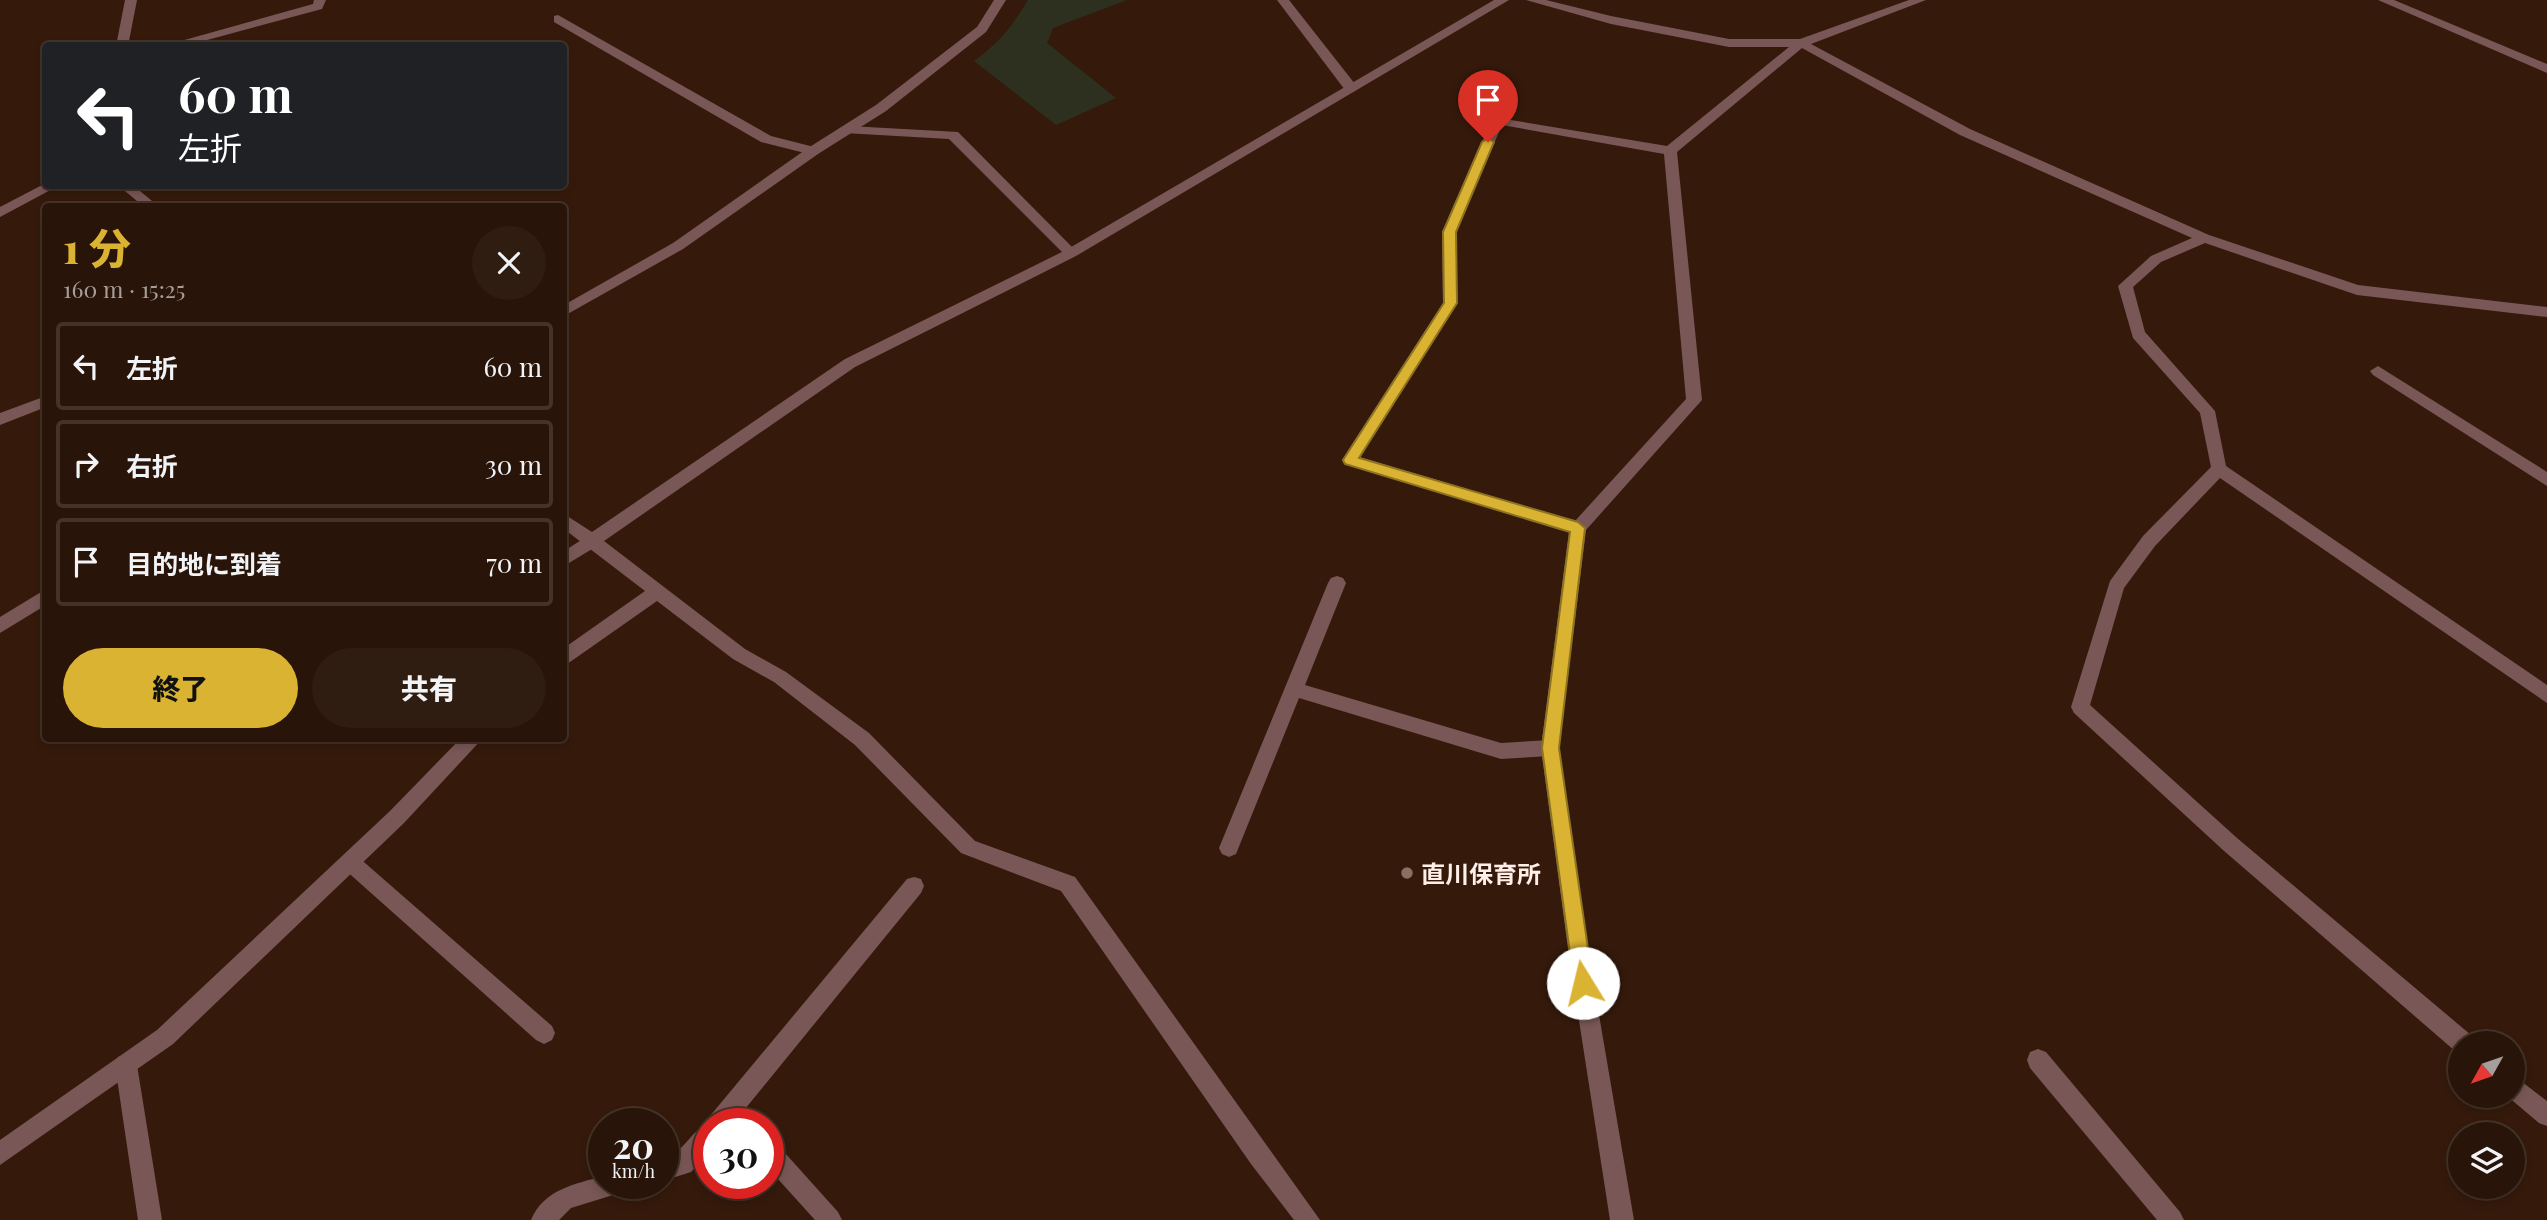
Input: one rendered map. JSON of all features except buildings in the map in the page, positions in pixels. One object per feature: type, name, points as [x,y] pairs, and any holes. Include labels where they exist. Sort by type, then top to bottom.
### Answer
[{"type":"street","points":[[123,42],[131,0]]},
{"type":"street","points":[[184,42],[318,6],[320,0]]},
{"type":"street","points":[[567,309],[678,246],[782,176],[813,151],[849,130],[982,29],[1000,0]]},
{"type":"street","points":[[1283,0],[1350,87]]},
{"type":"street","points":[[567,557],[850,363],[1071,253],[1350,87],[1373,78],[1503,0]]},
{"type":"street","points":[[1532,0],[1611,20],[1729,43],[1801,43],[1965,132],[2204,238],[2357,290],[2547,312]]},
{"type":"street","points":[[1578,528],[1350,460],[1450,303],[1449,232],[1498,120],[1670,151],[1801,43],[1920,0]]},
{"type":"street","points":[[2384,0],[2547,69]]},
{"type":"street","points":[[558,19],[766,139],[813,151]]},
{"type":"street","points":[[849,130],[953,135],[1071,253]]},
{"type":"street","points":[[1622,1220],[1579,956],[1550,748],[1578,528],[1694,400],[1670,151]]},
{"type":"street","points":[[0,213],[45,189]]},
{"type":"street","points":[[130,189],[146,203]]},
{"type":"street","points":[[2204,238],[2156,259],[2125,286],[2138,334],[2207,411],[2219,469],[2547,695]]},
{"type":"street","points":[[2378,371],[2547,480]]},
{"type":"street","points":[[0,419],[42,403]]},
{"type":"street","points":[[2219,469],[2149,541],[2116,586],[2080,707],[2230,844],[2449,1031]]},
{"type":"street","points":[[567,522],[739,654],[780,677],[862,739],[968,847],[1068,884],[1258,1156],[1308,1220]]},
{"type":"street","points":[[1229,848],[1336,583]]},
{"type":"street","points":[[567,655],[657,592]]},
{"type":"street","points":[[0,626],[42,599]]},
{"type":"street","points":[[1294,689],[1501,751],[1550,748]]},
{"type":"street","points":[[0,1154],[165,1037],[350,862],[470,742]]},
{"type":"street","points":[[350,862],[544,1033]]},
{"type":"street","points":[[740,1108],[914,886]]},
{"type":"street","points":[[2038,1060],[2172,1220]]},
{"type":"street","points":[[126,1065],[150,1220]]},
{"type":"street","points":[[2525,1096],[2547,1115]]},
{"type":"street","points":[[679,1165],[684,1164],[693,1154]]},
{"type":"street","points":[[784,1169],[830,1220]]},
{"type":"street","points":[[543,1220],[564,1198],[588,1191]]},
{"type":"green space","points":[[1028,0],[1127,0],[1053,28],[1047,43],[1116,98],[1056,125],[974,61],[1004,34]]},
{"type":"place","name":"直川保育所","points":[[1407,873]]},
{"type":"route","points":[[1488,142],[1449,232],[1450,303],[1350,460],[1578,528],[1550,748],[1583,983]]}]
